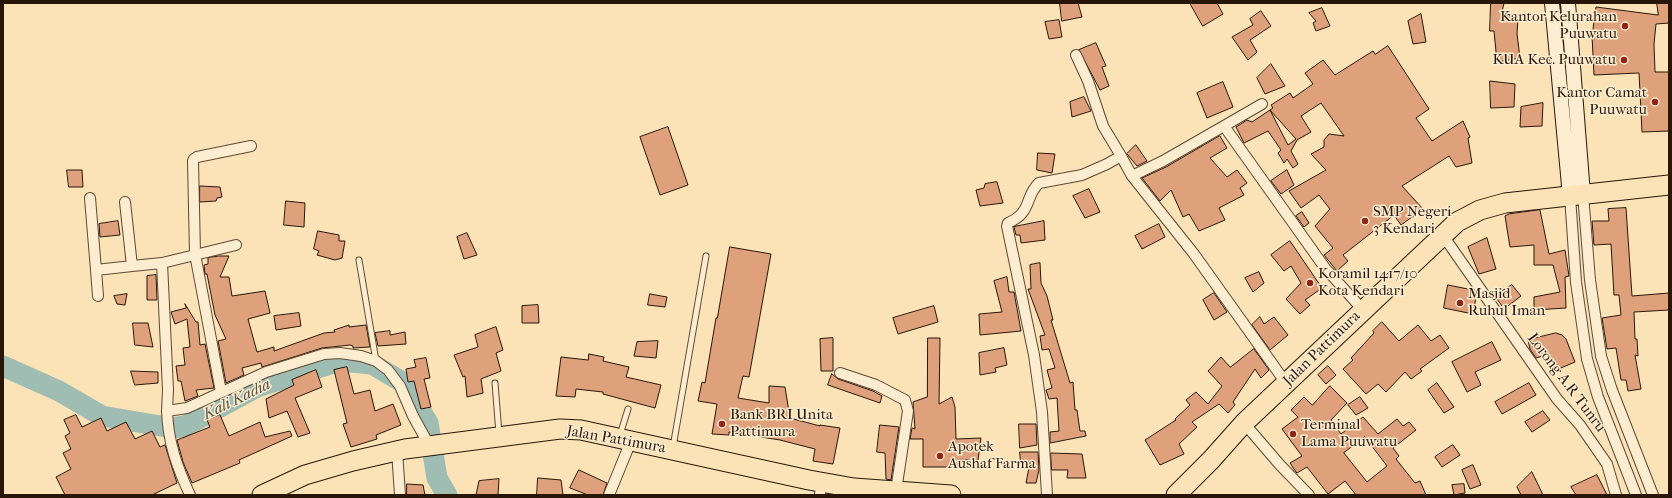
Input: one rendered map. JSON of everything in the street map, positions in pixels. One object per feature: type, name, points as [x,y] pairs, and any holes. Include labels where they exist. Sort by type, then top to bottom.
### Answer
[{"type":"highway","name":"Jalan Pattimura","points":[[1176,495],[1211,460],[1244,423],[1442,234],[1457,222],[1480,210],[1505,203],[1669,185]]},
{"type":"highway","name":"Jalan Pattimura","points":[[262,495],[305,475],[353,461],[420,447],[560,429],[581,430],[625,439],[820,488],[896,490],[951,495]]},
{"type":"main road","points":[[1552,3],[1576,195]]},
{"type":"main road","points":[[1568,3],[1576,195]]},
{"type":"street","points":[[1076,55],[1088,81],[1103,126],[1132,176],[1194,254],[1286,383]]},
{"type":"street","points":[[1132,176],[1163,161],[1262,104]]},
{"type":"street","points":[[1224,126],[1321,262],[1340,287],[1363,310]]},
{"type":"street","points":[[221,392],[195,254],[192,169],[194,158],[251,146]]},
{"type":"street","points":[[1047,495],[1042,412],[1034,355],[1015,263],[1007,235],[1007,224],[1022,215],[1028,205],[1035,187],[1039,183],[1082,175],[1121,156]]},
{"type":"street","points":[[1576,195],[1576,282],[1587,359],[1598,397],[1636,495]]},
{"type":"street","points":[[1576,195],[1601,356],[1612,390],[1653,495]]},
{"type":"street","points":[[90,198],[98,296]]},
{"type":"street","points":[[125,202],[132,266]]},
{"type":"street","name":"Lorong A.R Tunru","points":[[1442,234],[1556,399],[1580,425],[1607,464],[1616,495]]},
{"type":"street","points":[[96,270],[162,263],[236,245]]},
{"type":"street","points":[[162,263],[168,390],[168,431],[176,464],[190,495]]},
{"type":"street","points":[[167,414],[187,408],[266,372],[324,354],[340,353],[361,356],[376,361],[388,370],[400,386],[412,416],[420,447],[400,495]]},
{"type":"street","points":[[840,373],[876,385],[906,400],[908,411],[896,490]]},
{"type":"street","points":[[1244,423],[1280,465],[1309,495]]},
{"type":"street","points":[[609,495],[625,439]]},
{"type":"lane","points":[[673,450],[706,256]]},
{"type":"lane","points":[[359,260],[376,361]]},
{"type":"lane","points":[[495,383],[499,437]]},
{"type":"lane","points":[[625,439],[628,410]]},
{"type":"building","points":[[1060,3],[1078,3],[1082,17],[1062,21]]},
{"type":"building","points":[[1190,3],[1217,3],[1223,14],[1203,26]]},
{"type":"building","points":[[1491,3],[1504,3],[1502,12],[1518,18],[1517,34],[1520,58],[1497,62],[1494,31],[1490,31]]},
{"type":"building","points":[[1657,3],[1669,3],[1669,23],[1656,24],[1654,44],[1655,72],[1669,72],[1669,131],[1642,132],[1639,73],[1594,75],[1592,36],[1596,7],[1658,15]]},
{"type":"building","points":[[1322,8],[1330,26],[1316,31],[1313,23],[1316,21],[1309,13]]},
{"type":"building","points":[[1261,11],[1271,26],[1250,40],[1257,52],[1248,60],[1232,37],[1253,25],[1250,19]]},
{"type":"building","points":[[1421,14],[1426,42],[1413,44],[1408,21]]},
{"type":"building","points":[[1059,20],[1062,37],[1049,39],[1045,22]]},
{"type":"building","points":[[1096,43],[1106,66],[1102,67],[1109,86],[1100,90],[1079,50]]},
{"type":"building","points":[[1388,46],[1429,109],[1416,118],[1432,141],[1463,121],[1470,137],[1468,138],[1472,163],[1456,167],[1449,156],[1402,186],[1423,209],[1401,225],[1394,215],[1343,255],[1348,261],[1337,271],[1324,255],[1333,248],[1315,226],[1330,209],[1319,195],[1301,208],[1289,191],[1326,170],[1311,154],[1324,147],[1324,140],[1329,134],[1344,136],[1321,103],[1301,116],[1311,132],[1297,140],[1291,151],[1298,164],[1293,168],[1287,159],[1284,163],[1278,153],[1281,150],[1268,131],[1244,143],[1236,127],[1247,120],[1252,122],[1273,108],[1271,105],[1290,93],[1293,98],[1313,84],[1305,73],[1323,60],[1335,75],[1373,51],[1375,54]],"holes":[[[1270,110],[1296,139],[1288,145]]]},
{"type":"building","points":[[1271,64],[1285,86],[1265,94],[1257,78]]},
{"type":"building","points":[[1490,81],[1515,84],[1514,107],[1491,108]]},
{"type":"building","points":[[1223,82],[1233,107],[1207,118],[1197,93]]},
{"type":"building","points":[[1084,97],[1091,111],[1072,117],[1070,102]]},
{"type":"building","points":[[1543,103],[1542,126],[1520,127],[1521,107]]},
{"type":"building","points":[[668,127],[688,185],[660,195],[640,137]]},
{"type":"building","points":[[1220,136],[1227,148],[1210,158],[1227,177],[1237,170],[1247,183],[1240,188],[1244,195],[1219,208],[1225,220],[1199,231],[1189,214],[1183,217],[1171,190],[1160,201],[1142,178],[1166,167]]},
{"type":"building","points":[[1136,145],[1147,161],[1137,166],[1127,154]]},
{"type":"building","points":[[1038,153],[1055,154],[1052,173],[1037,170]]},
{"type":"building","points":[[67,170],[82,170],[83,187],[69,187]]},
{"type":"building","points":[[1287,170],[1294,185],[1281,194],[1271,181]]},
{"type":"building","points":[[997,182],[1003,203],[980,206],[976,190],[984,188],[985,184]]},
{"type":"building","points":[[200,186],[220,187],[222,197],[217,198],[216,201],[200,202]]},
{"type":"building","points":[[1089,189],[1100,212],[1085,218],[1073,196]]},
{"type":"building","points":[[286,201],[305,203],[304,227],[284,225]]},
{"type":"building","points":[[1626,208],[1632,296],[1669,293],[1669,310],[1634,312],[1635,339],[1637,339],[1638,356],[1635,355],[1641,389],[1628,391],[1626,380],[1621,380],[1616,348],[1607,349],[1602,318],[1621,315],[1619,295],[1614,295],[1611,244],[1594,245],[1592,221],[1609,221],[1608,209]]},
{"type":"building","points":[[1540,210],[1549,254],[1565,250],[1569,276],[1565,277],[1566,308],[1534,310],[1534,297],[1560,292],[1553,265],[1534,265],[1534,245],[1510,247],[1505,216],[1509,214]]},
{"type":"building","points":[[1302,212],[1309,223],[1304,227],[1296,216]]},
{"type":"building","points":[[118,221],[120,235],[100,237],[99,224]]},
{"type":"building","points":[[1044,221],[1045,240],[1021,243],[1020,235],[1016,235],[1014,227]]},
{"type":"building","points":[[1159,224],[1165,237],[1142,249],[1135,236]]},
{"type":"building","points":[[318,231],[339,235],[339,241],[345,241],[342,258],[335,260],[317,255],[319,251],[314,249]]},
{"type":"building","points":[[467,233],[477,255],[464,259],[457,237]]},
{"type":"building","points":[[1487,238],[1496,269],[1479,274],[1468,247]]},
{"type":"building","points":[[1290,241],[1322,288],[1305,300],[1310,305],[1300,314],[1286,299],[1301,283],[1291,266],[1284,271],[1271,255]]},
{"type":"building","points":[[730,247],[771,254],[749,377],[743,376],[738,398],[769,403],[769,386],[785,387],[790,418],[820,426],[840,428],[833,464],[813,461],[815,449],[780,440],[729,432],[729,435],[712,434],[717,404],[698,401],[702,382],[705,383]]},
{"type":"building","points":[[229,256],[220,277],[229,277],[232,296],[265,291],[270,313],[248,319],[257,352],[274,347],[274,351],[324,333],[335,332],[334,330],[349,325],[349,327],[366,325],[370,347],[353,348],[353,346],[350,345],[322,348],[262,367],[261,363],[242,368],[244,375],[226,383],[218,341],[226,339],[215,315],[204,265],[208,264],[208,258]]},
{"type":"building","points":[[1040,263],[1041,283],[1047,296],[1053,320],[1051,320],[1070,383],[1073,382],[1075,410],[1077,410],[1080,431],[1085,431],[1086,436],[1050,443],[1050,432],[1059,431],[1057,398],[1049,399],[1046,390],[1052,388],[1047,370],[1055,368],[1049,349],[1042,350],[1040,336],[1045,335],[1028,289],[1031,289],[1030,265]]},
{"type":"building","points":[[1259,272],[1264,283],[1253,292],[1245,278]]},
{"type":"building","points":[[156,275],[157,300],[147,300],[147,276]]},
{"type":"building","points":[[1007,277],[1009,292],[1014,292],[1021,331],[980,335],[979,314],[1002,312],[994,281]]},
{"type":"building","name":"Masjid Ruhul Iman","points":[[1448,285],[1473,290],[1471,296],[1476,297],[1473,314],[1444,308]]},
{"type":"building","points":[[1512,285],[1521,296],[1504,309],[1495,296]]},
{"type":"building","points":[[1214,293],[1227,312],[1214,320],[1203,300]]},
{"type":"building","points":[[127,294],[125,305],[117,304],[114,296]]},
{"type":"building","points":[[650,294],[667,297],[665,307],[648,305]]},
{"type":"building","points":[[185,304],[196,322],[198,322],[200,345],[205,344],[214,388],[196,390],[198,396],[185,401],[181,381],[178,381],[176,366],[185,365],[183,348],[190,347],[187,319],[175,324],[171,312],[186,308]]},
{"type":"building","points":[[538,305],[539,323],[522,323],[522,306]]},
{"type":"building","points":[[934,306],[938,322],[898,334],[893,318]]},
{"type":"building","points":[[299,313],[301,326],[276,330],[274,316]]},
{"type":"building","points":[[1260,317],[1264,324],[1274,317],[1288,335],[1270,350],[1252,325]]},
{"type":"building","points":[[1382,322],[1399,341],[1418,325],[1431,341],[1440,335],[1449,348],[1420,369],[1422,371],[1411,379],[1405,372],[1386,392],[1378,384],[1366,394],[1343,369],[1353,360],[1351,358]]},
{"type":"building","points":[[133,323],[148,323],[153,347],[135,345]]},
{"type":"building","points":[[496,327],[503,350],[496,353],[501,371],[481,379],[483,393],[467,397],[465,376],[463,377],[454,355],[478,347],[475,335]]},
{"type":"building","points":[[390,331],[390,335],[405,332],[406,344],[378,346],[375,333]]},
{"type":"building","points":[[1556,333],[1562,335],[1566,339],[1575,362],[1556,370],[1549,354],[1536,358],[1530,349],[1528,340]]},
{"type":"building","points":[[833,338],[833,371],[821,371],[820,339]]},
{"type":"building","points":[[928,338],[940,338],[939,404],[952,397],[955,407],[956,439],[981,438],[978,460],[957,460],[957,467],[923,467],[923,439],[910,439],[912,428],[915,429],[913,402],[927,397]]},
{"type":"building","points":[[658,341],[656,358],[634,356],[637,342]]},
{"type":"building","points":[[1492,342],[1501,360],[1475,372],[1481,385],[1467,392],[1452,362]]},
{"type":"building","points":[[1004,348],[1007,365],[995,368],[996,372],[980,375],[979,353]]},
{"type":"building","points":[[1254,349],[1269,370],[1261,378],[1255,369],[1233,402],[1235,405],[1228,413],[1219,404],[1192,422],[1197,427],[1179,444],[1184,454],[1160,465],[1145,440],[1176,420],[1175,419],[1190,405],[1186,400],[1196,392],[1208,404],[1222,386],[1208,371],[1221,357],[1230,367]]},
{"type":"building","points":[[589,354],[604,357],[603,361],[629,367],[626,377],[661,385],[655,408],[603,394],[603,392],[576,389],[575,397],[556,396],[561,357],[588,360]]},
{"type":"building","points":[[426,358],[430,378],[424,379],[431,407],[421,409],[414,381],[408,382],[406,369],[416,367],[414,360]]},
{"type":"building","points":[[1328,366],[1336,375],[1326,384],[1318,375]]},
{"type":"building","points":[[347,367],[354,394],[370,390],[375,411],[393,404],[401,425],[376,435],[377,439],[351,447],[343,424],[347,423],[334,370]]},
{"type":"building","points":[[316,370],[322,387],[295,398],[310,433],[298,437],[287,411],[269,418],[266,399],[294,385],[292,380]]},
{"type":"building","points":[[131,371],[158,372],[158,383],[135,385]]},
{"type":"building","points":[[832,374],[838,379],[873,391],[882,396],[880,403],[828,385]]},
{"type":"building","points":[[1437,383],[1454,407],[1444,413],[1428,390]]},
{"type":"building","points":[[1529,383],[1536,395],[1502,414],[1495,402]]},
{"type":"building","points":[[1330,386],[1347,403],[1331,420],[1341,434],[1363,417],[1378,434],[1397,419],[1403,426],[1409,422],[1416,430],[1393,448],[1399,456],[1396,459],[1415,483],[1420,481],[1426,495],[1356,495],[1345,481],[1328,494],[1307,467],[1297,473],[1290,463],[1302,456],[1282,429],[1298,417],[1291,410],[1304,397],[1312,405]],"holes":[[[1365,437],[1387,466],[1367,482],[1344,453]]]},
{"type":"building","points":[[1360,397],[1368,408],[1356,415],[1348,405]]},
{"type":"building","points":[[1543,411],[1550,420],[1532,432],[1525,422]]},
{"type":"building","points":[[76,415],[82,427],[101,418],[107,431],[126,422],[135,439],[152,431],[160,447],[165,445],[177,483],[152,495],[65,495],[56,477],[71,469],[63,453],[71,449],[65,436],[70,433],[64,420]]},
{"type":"building","points":[[220,415],[229,436],[260,422],[265,437],[290,431],[292,436],[239,460],[240,463],[192,483],[183,462],[177,440],[210,427],[207,420]]},
{"type":"building","points":[[1019,424],[1036,424],[1037,445],[1020,448]]},
{"type":"building","points":[[880,425],[899,427],[891,480],[886,479],[885,453],[877,452]]},
{"type":"building","points":[[1453,445],[1460,455],[1442,467],[1435,457]]},
{"type":"building","points":[[1020,452],[1038,452],[1039,470],[1036,483],[1026,483],[1030,462],[1021,462]]},
{"type":"building","points":[[1051,453],[1082,454],[1086,478],[1067,478],[1068,470],[1052,470]]},
{"type":"building","points":[[1473,465],[1481,485],[1470,489],[1462,470]]},
{"type":"building","points":[[579,470],[607,483],[603,495],[588,495],[570,488]]},
{"type":"building","points":[[1532,472],[1543,495],[1521,495],[1517,487]]},
{"type":"building","points":[[1597,475],[1607,495],[1576,495],[1571,487]]},
{"type":"building","points":[[538,478],[561,480],[563,495],[537,495]]},
{"type":"building","points":[[499,479],[498,495],[476,495],[479,481]]},
{"type":"building","points":[[407,484],[423,485],[425,495],[407,495]]},
{"type":"building","points":[[1464,484],[1465,493],[1454,495],[1452,485]]},
{"type":"waterway","name":"Kali Kadia","points":[[3,366],[59,391],[102,416],[172,428],[185,426],[257,387],[340,361],[372,364],[404,383],[428,423],[437,478],[447,495]]},
{"type":"place","name":"Kantor Kelurahan Puuwatu","points":[[1625,26]]},
{"type":"place","name":"KUA Kec. Puuwatu","points":[[1624,60]]},
{"type":"place","name":"Kantor Camat Puuwatu","points":[[1655,102]]},
{"type":"place","name":"SMP Negeri 3 Kendari","points":[[1365,221]]},
{"type":"place","name":"Koramil 1417/10 Kota Kendari","points":[[1310,283]]},
{"type":"place","name":"Masjid Ruhul Iman","points":[[1460,303]]},
{"type":"place","name":"Bank BRI Unita Pattimura","points":[[722,424]]},
{"type":"place","name":"Terminal Lama Puuwatu","points":[[1293,434]]},
{"type":"place","name":"Apotek Aushaf Farma","points":[[940,456]]}]
